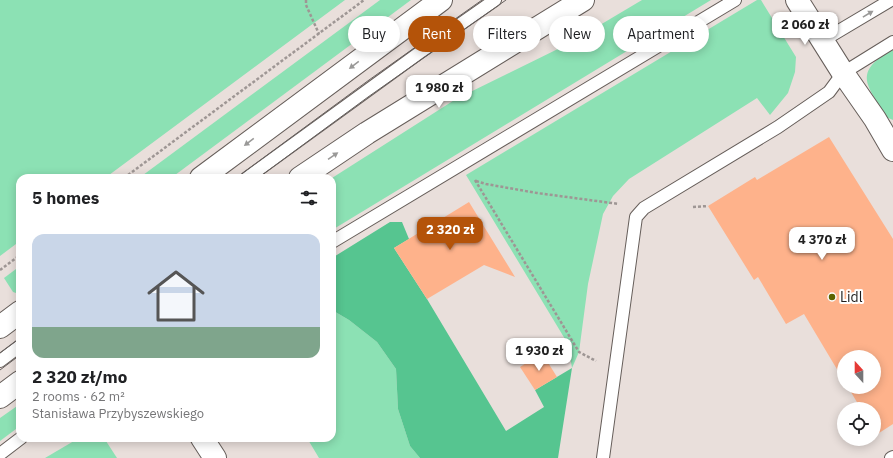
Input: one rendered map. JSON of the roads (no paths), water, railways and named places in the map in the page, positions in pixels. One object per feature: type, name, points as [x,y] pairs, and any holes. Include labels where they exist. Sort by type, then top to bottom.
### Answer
[{"type":"main road","points":[[206,174],[441,0]]},
{"type":"main road","points":[[306,174],[367,133],[583,0]]},
{"type":"main road","points":[[797,0],[822,41],[875,119],[893,150]]},
{"type":"main road","points":[[0,327],[16,315]]},
{"type":"main road","points":[[0,396],[16,385]]},
{"type":"main road","points":[[205,442],[215,458]]},
{"type":"lane","points":[[252,174],[413,57],[495,0]]},
{"type":"lane","points":[[336,240],[735,0]]},
{"type":"lane","points":[[822,41],[891,0]]},
{"type":"lane","points":[[603,458],[633,230],[636,217],[644,208],[778,127],[829,92],[843,73],[893,42]]},
{"type":"lane","points":[[0,361],[16,349]]},
{"type":"lane","points":[[0,454],[16,442]]},
{"type":"tram line","points":[[241,174],[369,80],[482,0]]},
{"type":"tram line","points":[[263,174],[368,97],[506,0]]},
{"type":"tram line","points":[[0,353],[16,341]]},
{"type":"tram line","points":[[0,370],[16,358]]},
{"type":"place","name":"Lidl","points":[[832,297]]}]
